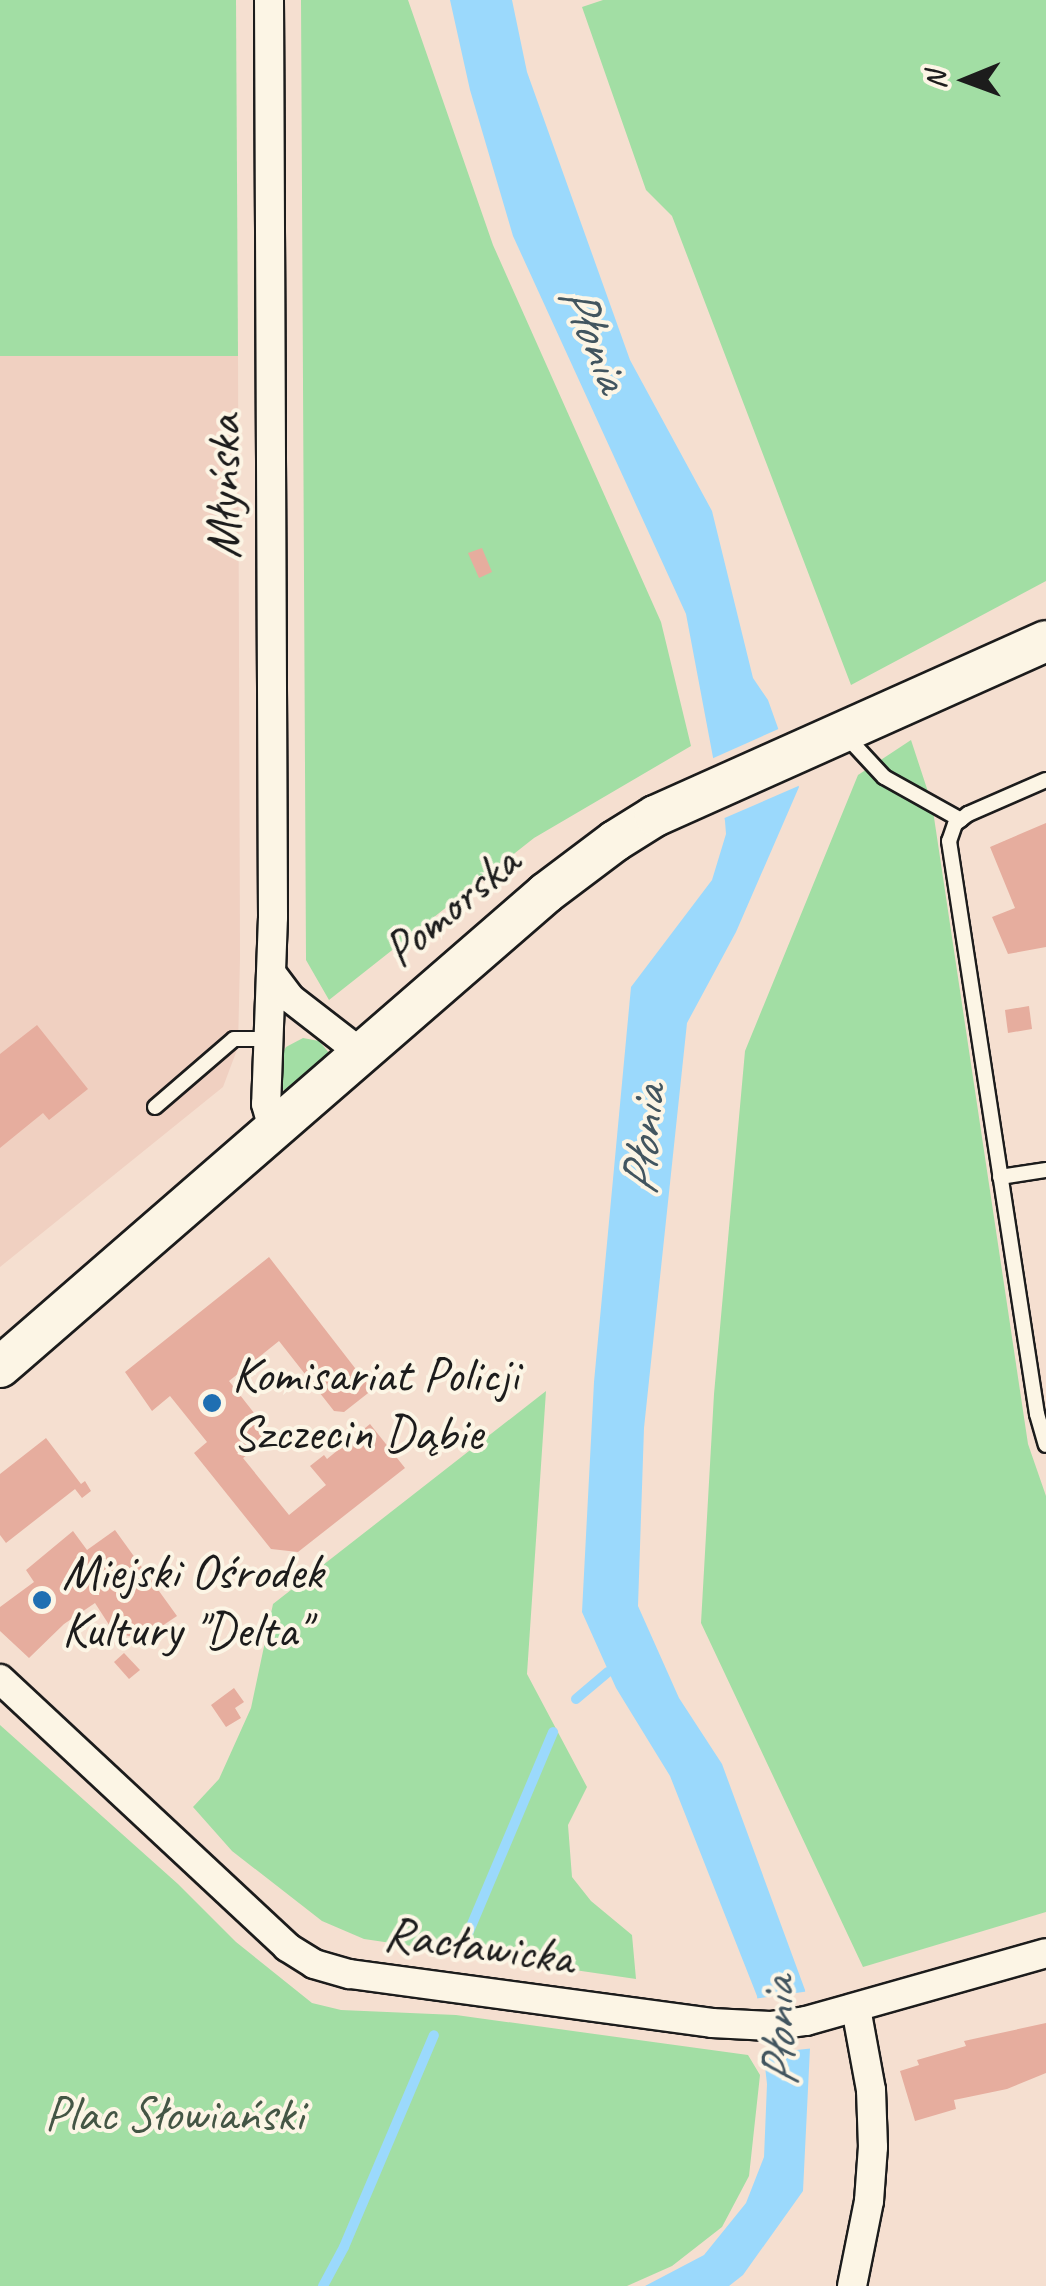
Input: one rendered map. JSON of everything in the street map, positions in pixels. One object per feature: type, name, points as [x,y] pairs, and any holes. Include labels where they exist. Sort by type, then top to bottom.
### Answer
[{"type":"street","name":"Młyńska","points":[[269,0],[272,974],[266,1104],[273,1129]]},
{"type":"street","name":"Pomorska","points":[[0,1367],[560,882],[654,816],[1046,641]]},
{"type":"street","points":[[272,974],[290,998],[361,1053]]},
{"type":"street","name":"Racławicka","points":[[0,1679],[287,1946],[314,1964],[350,1974],[748,2026],[856,2008],[1046,1953]]},
{"type":"street","points":[[852,2286],[869,2201],[874,2147],[871,2090],[856,2008]]},
{"type":"lane","points":[[842,732],[884,777],[961,820]]},
{"type":"lane","points":[[1046,780],[961,820],[949,841],[1037,1414],[1046,1444]]},
{"type":"lane","points":[[155,1107],[234,1039],[271,1039]]},
{"type":"lane","points":[[1000,1177],[1046,1170]]},
{"type":"shaded area","points":[[0,356],[238,356],[240,957],[238,1047],[223,1087],[0,1267]]},
{"type":"green space","points":[[0,0],[236,0],[238,356],[0,356]]},
{"type":"green space","points":[[301,0],[408,0],[493,245],[661,622],[691,746],[534,838],[329,1000],[306,960]]},
{"type":"green space","points":[[603,0],[1046,0],[1046,581],[851,685],[672,216],[646,190],[582,7]]},
{"type":"green space","points":[[911,740],[932,804],[1028,1444],[1046,1496],[1046,1912],[863,1967],[701,1623],[714,1394],[745,1051],[858,775]]},
{"type":"green space","points":[[303,1038],[319,1041],[330,1054],[284,1091],[277,1076],[278,1062],[286,1047]]},
{"type":"green space","points":[[546,1391],[527,1674],[587,1787],[568,1825],[572,1877],[591,1901],[632,1935],[636,1979],[364,1939],[322,1921],[232,1851],[193,1807],[219,1779],[251,1708],[273,1604]]},
{"type":"green space","name":"Plac Słowiański","points":[[0,1725],[178,1884],[236,1942],[312,2003],[341,2010],[456,2015],[748,2055],[760,2075],[749,2176],[722,2227],[672,2266],[627,2286],[0,2286]]},
{"type":"water","name":"Płonia","points":[[450,0],[512,0],[527,72],[630,360],[712,511],[753,678],[768,700],[799,787],[736,932],[687,1023],[644,1428],[638,1606],[679,1698],[722,1764],[805,1990],[810,2048],[803,2191],[743,2275],[729,2286],[645,2286],[704,2255],[746,2203],[764,2157],[767,2084],[757,1996],[670,1776],[616,1688],[582,1612],[594,1382],[631,987],[712,880],[726,834],[725,821],[686,614],[513,236],[470,90]]},
{"type":"pier","points":[[783,727],[803,784],[720,820],[709,760]]},
{"type":"pier","points":[[810,1991],[815,2048],[759,2054],[753,1999]]},
{"type":"building","points":[[482,548],[492,572],[479,578],[468,553]]},
{"type":"building","points":[[1046,823],[1046,947],[1008,954],[992,917],[1015,908],[990,847]]},
{"type":"building","points":[[1029,1006],[1032,1029],[1008,1033],[1005,1010]]},
{"type":"building","points":[[37,1025],[88,1089],[49,1120],[43,1113],[0,1148],[0,1054]]},
{"type":"building","name":"Komisariat Policji Szczecin Dąbie","points":[[269,1257],[372,1390],[344,1412],[334,1411],[279,1341],[229,1381],[272,1436],[243,1458],[289,1515],[326,1485],[310,1466],[324,1455],[327,1459],[370,1424],[405,1468],[298,1552],[271,1549],[194,1453],[207,1442],[170,1396],[152,1411],[125,1372]]},
{"type":"building","points":[[46,1438],[81,1484],[85,1481],[91,1491],[82,1498],[75,1489],[6,1543],[0,1535],[0,1474]]},
{"type":"building","points":[[115,1530],[177,1616],[141,1640],[113,1631],[95,1603],[64,1624],[29,1658],[0,1631],[0,1607],[34,1582],[26,1570],[73,1531],[87,1550]]},
{"type":"building","points":[[124,1653],[140,1670],[129,1679],[114,1662]]},
{"type":"building","points":[[234,1688],[244,1702],[235,1708],[241,1718],[226,1727],[211,1705]]},
{"type":"building","points":[[1046,2023],[1046,2073],[1007,2089],[954,2100],[956,2109],[915,2121],[900,2071],[919,2065],[917,2060],[966,2046],[964,2041]]},
{"type":"waterway","points":[[576,1699],[608,1672]]},
{"type":"waterway","points":[[464,1943],[553,1732]]},
{"type":"waterway","points":[[323,2286],[344,2247],[434,2035]]},
{"type":"place","name":"Komisariat Policji Szczecin Dąbie","points":[[212,1403]]},
{"type":"place","name":"Miejski Ośrodek Kultury \"Delta\"","points":[[42,1600]]}]
